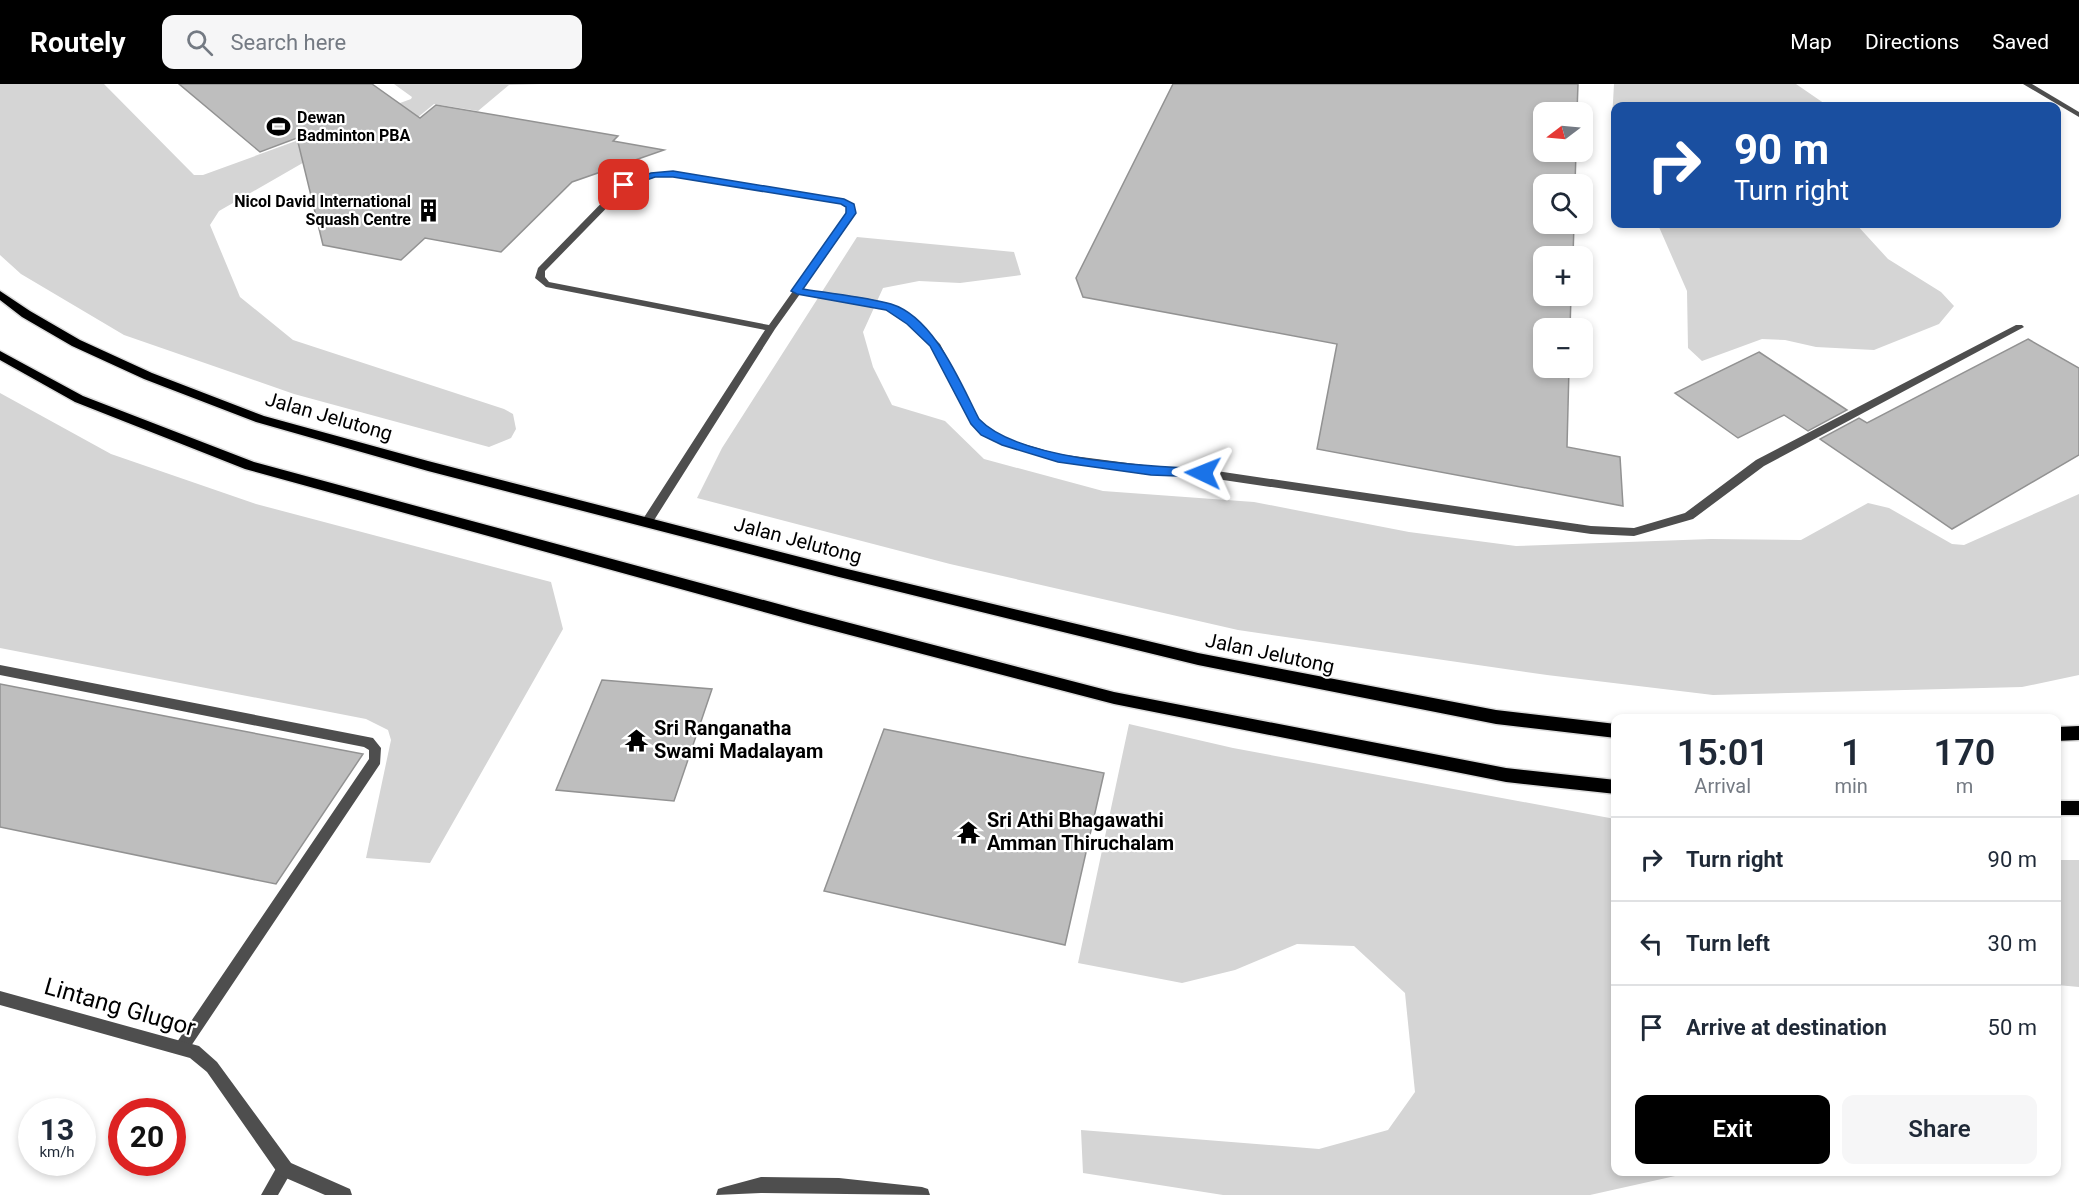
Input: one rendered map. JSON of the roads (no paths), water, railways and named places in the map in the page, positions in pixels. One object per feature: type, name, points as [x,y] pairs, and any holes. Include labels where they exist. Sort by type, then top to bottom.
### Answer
[{"type":"main road","name":"Jalan Jelutong","points":[[0,294],[26,314],[76,343],[148,376],[260,419],[428,466],[839,572],[1198,659],[1496,717],[1611,730]]},
{"type":"main road","points":[[0,355],[79,399],[250,466],[784,611],[1114,698],[1506,775],[1611,786]]},
{"type":"main road","points":[[2061,734],[2079,733]]},
{"type":"main road","points":[[2061,808],[2079,808]]},
{"type":"street","points":[[2027,84],[2057,102]]},
{"type":"street","points":[[2061,104],[2079,115]]},
{"type":"street","points":[[647,522],[771,328],[848,219],[851,206],[844,201],[673,174],[654,175],[624,185],[541,270],[540,278],[546,284],[771,328]]},
{"type":"street","points":[[797,291],[889,307],[911,321],[935,344],[966,406],[985,432],[1006,442],[1058,458],[1151,470],[1203,473],[1592,530],[1634,532],[1689,516],[1760,463],[2019,327]]},
{"type":"street","points":[[0,670],[368,742],[375,748],[375,760],[182,1047]]},
{"type":"street","name":"Lintang Glugor","points":[[0,998],[194,1051],[212,1067],[285,1169]]},
{"type":"street","points":[[269,1195],[285,1169],[344,1195]]},
{"type":"street","points":[[724,1195],[761,1185],[839,1186],[922,1195]]},
{"type":"place","name":"Dewan Badminton PBA","points":[[279,126]]},
{"type":"place","name":"Nicol David International Squash Centre","points":[[429,210]]},
{"type":"place","name":"Sri Ranganatha Swami Madalayam","points":[[636,740]]},
{"type":"place","name":"Sri Athi Bhagawathi Amman Thiruchalam","points":[[969,832]]}]
